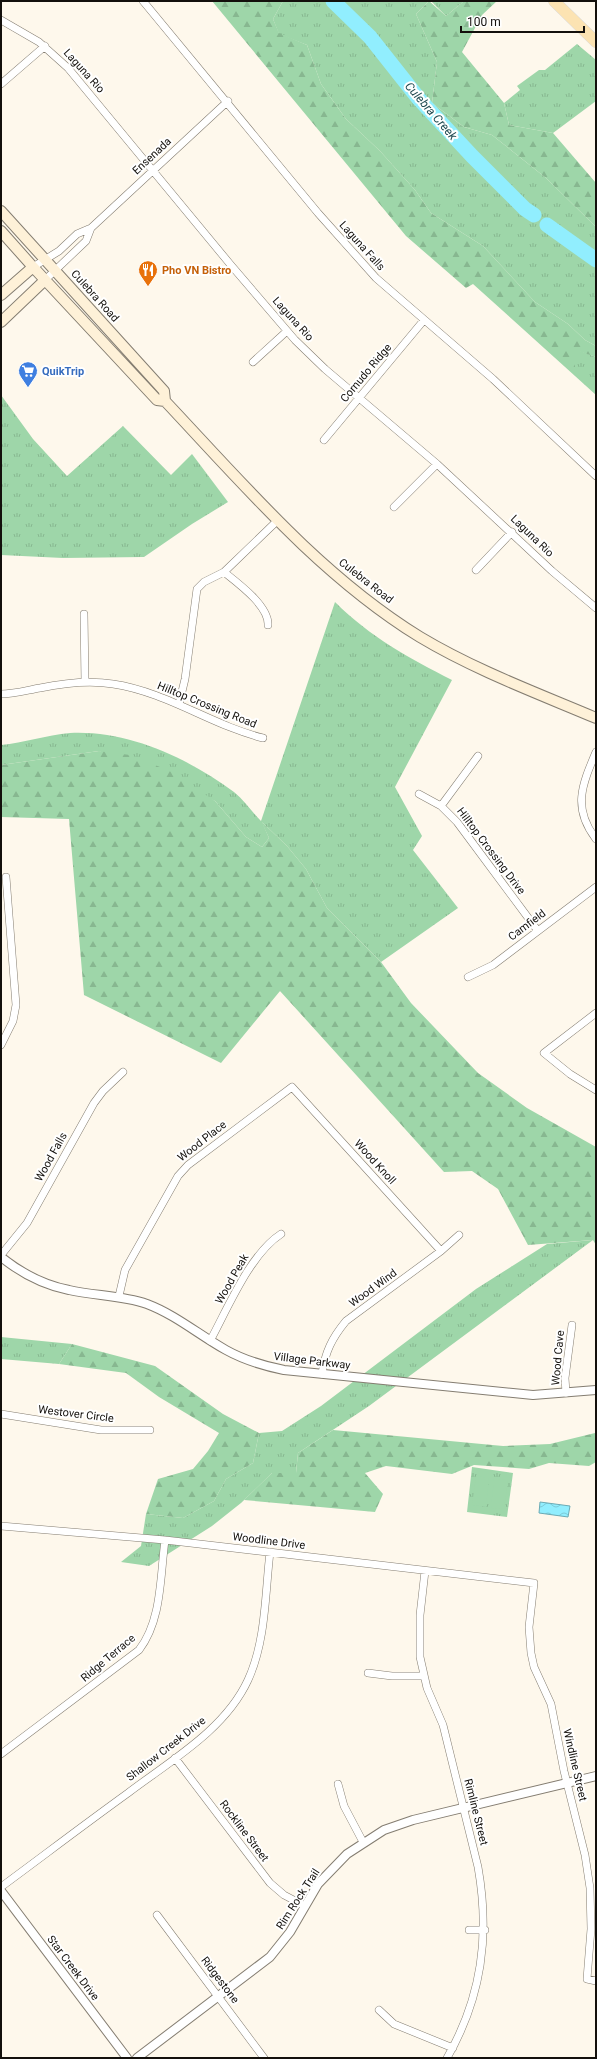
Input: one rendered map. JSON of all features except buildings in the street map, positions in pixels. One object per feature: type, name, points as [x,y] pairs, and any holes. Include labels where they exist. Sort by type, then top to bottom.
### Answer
[{"type":"main road","points":[[554,1],[596,42]]},
{"type":"main road","name":"Culebra Road","points":[[1,211],[164,391],[165,401],[278,520],[319,559],[360,593],[420,636],[484,669],[596,718]]},
{"type":"main road","name":"Culebra Road","points":[[1,231],[157,400],[165,401]]},
{"type":"main road","points":[[1,295],[33,267]]},
{"type":"main road","points":[[1,322],[45,280]]},
{"type":"street","name":"Laguna Falls","points":[[143,1],[351,252],[391,292],[493,379],[596,476]]},
{"type":"street","name":"Laguna Rio","points":[[1,20],[45,46],[72,72],[287,331],[325,369],[437,464],[512,532],[552,571],[596,608]]},
{"type":"street","points":[[1,84],[45,46]]},
{"type":"street","name":"Ensenada","points":[[33,267],[59,250],[77,234],[91,228],[228,102]]},
{"type":"street","name":"Ensenada","points":[[45,280],[86,241],[91,228]]},
{"type":"street","name":"Cornudo Ridge","points":[[324,440],[424,320]]},
{"type":"street","points":[[253,362],[287,331]]},
{"type":"street","points":[[394,507],[437,464]]},
{"type":"street","points":[[179,704],[185,679],[197,589],[204,582],[224,572],[278,520]]},
{"type":"street","points":[[476,570],[512,532]]},
{"type":"street","points":[[224,572],[245,588],[260,606],[268,617],[268,625]]},
{"type":"street","points":[[84,614],[86,682]]},
{"type":"street","name":"Hilltop Crossing Road","points":[[1,694],[86,682],[114,684],[179,704],[219,723],[244,733],[263,738]]},
{"type":"street","points":[[596,752],[585,779],[581,798],[584,820],[596,839]]},
{"type":"street","points":[[441,806],[478,756]]},
{"type":"street","name":"Hilltop Crossing Drive","points":[[419,794],[441,806],[457,822],[538,931]]},
{"type":"street","points":[[1,1045],[10,1028],[16,1005],[6,877]]},
{"type":"street","name":"Camfield","points":[[468,977],[492,965],[596,887]]},
{"type":"street","points":[[596,1013],[544,1053],[570,1074],[596,1090]]},
{"type":"street","name":"Wood Falls","points":[[1,1256],[27,1223],[94,1103],[103,1091],[123,1072]]},
{"type":"street","name":"Wood Knoll","points":[[292,1087],[441,1251]]},
{"type":"street","name":"Wood Place","points":[[119,1296],[125,1270],[178,1176],[188,1165],[292,1087]]},
{"type":"street","name":"Wood Peak","points":[[210,1340],[253,1262],[263,1248],[281,1234]]},
{"type":"street","name":"Wood Wind","points":[[322,1374],[328,1347],[336,1333],[346,1321],[441,1251],[459,1235]]},
{"type":"street","name":"Village Parkway","points":[[1,1256],[26,1275],[55,1287],[119,1296],[148,1304],[166,1313],[227,1351],[264,1366],[322,1374],[533,1395],[596,1390]]},
{"type":"street","name":"Wood Cave","points":[[566,1393],[565,1378],[572,1325]]},
{"type":"street","name":"Westover Circle","points":[[1,1414],[101,1430],[150,1430]]},
{"type":"street","name":"Woodline Drive","points":[[1,1526],[165,1540],[534,1583]]},
{"type":"street","name":"Ridge Terrace","points":[[1,1754],[139,1650],[143,1645],[154,1621],[165,1540]]},
{"type":"street","name":"Shallow Creek Drive","points":[[1,1887],[175,1758],[209,1731],[224,1716],[247,1681],[254,1666],[260,1638],[270,1552]]},
{"type":"street","name":"Rimline Street","points":[[424,1570],[419,1638],[424,1676],[443,1725],[463,1808],[482,1889],[485,1930],[479,1975],[472,2000],[453,2048],[447,2058]]},
{"type":"street","name":"Windline Street","points":[[534,1583],[529,1627],[531,1653],[534,1666],[551,1704],[585,1855],[590,1888],[591,1929],[587,1979],[596,1981]]},
{"type":"street","points":[[368,1673],[392,1676],[424,1676]]},
{"type":"street","name":"Rockline Street","points":[[175,1758],[270,1883],[284,1895],[305,1906]]},
{"type":"street","name":"Rim Rock Trail","points":[[137,2058],[219,1997],[277,1950],[293,1928],[305,1906],[326,1874],[347,1854],[364,1842],[395,1826],[596,1776]]},
{"type":"street","points":[[338,1784],[344,1806],[364,1842]]},
{"type":"street","name":"Star Creek Drive","points":[[1,1891],[127,2058]]},
{"type":"street","name":"Ridgestone","points":[[157,1915],[264,2058]]},
{"type":"street","points":[[469,1930],[485,1930]]},
{"type":"street","points":[[379,2010],[394,2024],[453,2048]]},
{"type":"green space","points":[[212,1],[283,1],[273,19],[279,33],[307,45],[321,84],[346,119],[380,151],[415,190],[431,213],[483,246],[535,302],[568,324],[585,340],[596,346],[596,357],[575,350],[575,376],[473,284],[466,288],[406,236]]},
{"type":"green space","points":[[283,1],[429,1],[416,14],[437,62],[432,103],[464,127],[492,135],[546,178],[596,227],[596,346],[585,340],[568,324],[535,302],[483,246],[431,213],[415,190],[380,151],[346,119],[321,84],[307,45],[279,34],[273,19]]},
{"type":"green space","points":[[429,1],[446,16],[464,1],[497,1],[482,15],[462,52],[504,103],[509,125],[553,133],[596,183],[596,227],[546,178],[492,135],[464,127],[432,103],[437,62],[416,14]]},
{"type":"green space","points":[[431,1],[464,1],[446,16]]},
{"type":"green space","points":[[577,44],[596,60],[596,101],[553,133],[509,125],[504,103],[520,90],[517,86],[539,70],[545,70]]},
{"type":"green space","points":[[575,349],[596,357],[596,395],[575,376]]},
{"type":"green space","points":[[1,395],[33,439],[67,476],[123,426],[171,475],[192,454],[228,502],[192,524],[144,557],[63,558],[1,555]]},
{"type":"green space","points":[[335,602],[362,626],[390,646],[452,680],[395,787],[422,836],[413,850],[458,908],[381,962],[327,908],[306,869],[287,846],[262,822],[269,838],[262,847],[246,837],[215,801],[99,751],[1,765],[1,745],[70,733],[92,733],[114,736],[135,741],[156,749],[197,768],[234,792],[261,821]]},
{"type":"green space","points":[[99,751],[130,755],[170,771],[215,801],[246,837],[262,847],[269,838],[261,821],[287,846],[306,869],[327,908],[381,962],[411,1003],[478,1073],[527,1108],[596,1147],[596,1245],[593,1240],[528,1245],[498,1189],[472,1171],[444,1172],[280,991],[221,1063],[84,995],[69,819],[1,817],[1,765]]},
{"type":"green space","points":[[593,1240],[369,1406],[298,1453],[296,1473],[272,1473],[241,1503],[212,1526],[149,1566],[121,1562],[141,1546],[146,1514],[183,1518],[214,1501],[226,1479],[253,1463],[259,1433],[282,1431],[321,1406],[476,1289],[547,1244]]},
{"type":"green space","points":[[1,1337],[72,1344],[59,1364],[1,1359]]},
{"type":"green space","points":[[72,1344],[155,1366],[223,1414],[259,1433],[253,1463],[226,1479],[214,1501],[183,1518],[146,1514],[158,1479],[193,1469],[208,1451],[219,1433],[159,1397],[126,1373],[59,1364]]},
{"type":"green space","points":[[333,1430],[503,1446],[550,1444],[595,1433],[596,1431],[596,1462],[589,1466],[549,1463],[529,1469],[474,1465],[452,1474],[386,1466],[365,1473],[383,1494],[375,1512],[244,1500],[272,1473],[296,1473],[298,1453]]},
{"type":"green space","points":[[472,1467],[513,1473],[507,1517],[467,1512]]},
{"type":"green space","points":[[476,1476],[489,1478],[486,1507],[472,1505]]},
{"type":"green space","points":[[494,1479],[508,1480],[504,1509],[491,1508]]},
{"type":"water","points":[[540,1502],[570,1506],[568,1517],[539,1513]]},
{"type":"waterway","name":"Culebra Creek","points":[[333,1],[370,37],[419,99],[472,156],[525,209],[534,215]]},
{"type":"waterway","name":"Culebra Creek","points":[[547,225],[596,260]]},
{"type":"place","name":"Pho VN Bistro","points":[[148,287]]},
{"type":"place","name":"QuikTrip","points":[[28,388]]}]
